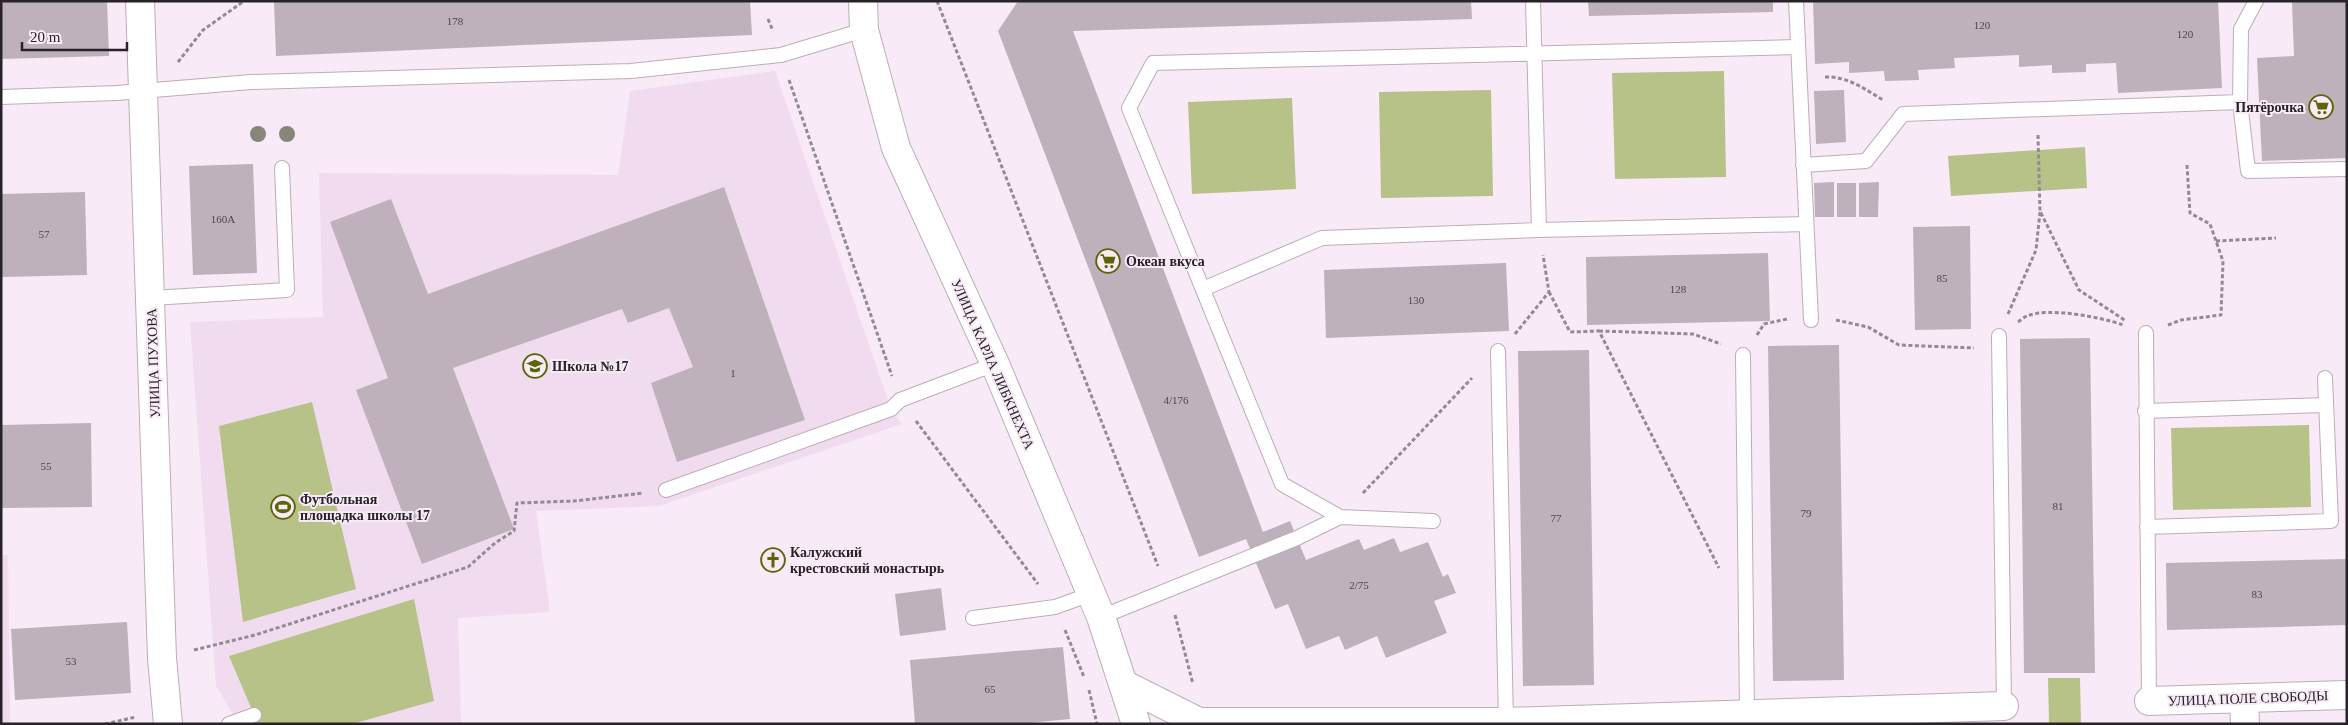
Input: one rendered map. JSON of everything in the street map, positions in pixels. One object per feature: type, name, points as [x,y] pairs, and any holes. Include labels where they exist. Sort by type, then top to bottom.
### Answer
[{"type":"street","name":"УЛИЦА ПУХОВА","points":[[140,1],[162,658],[168,724]]},
{"type":"street","name":"УЛИЦА КАРЛА ЛИБКНЕХТА","points":[[863,1],[864,30],[896,148],[995,364],[1096,606],[1136,724]]},
{"type":"street","points":[[1123,684],[1199,722],[1506,722],[1735,718],[2004,706]]},
{"type":"street","name":"УЛИЦА ПОЛЕ СВОБОДЫ","points":[[2149,701],[2244,711],[2347,695]]},
{"type":"lane","points":[[1533,1],[1539,230]]},
{"type":"lane","points":[[1796,1],[1811,320]]},
{"type":"lane","points":[[2256,1],[2242,29],[2240,102],[2248,171],[2347,169]]},
{"type":"lane","points":[[1,97],[251,82],[630,71],[781,55],[864,30]]},
{"type":"lane","points":[[1433,521],[1340,517],[1282,484],[1129,108],[1153,63],[1798,47]]},
{"type":"lane","points":[[1803,165],[1866,161],[1903,114],[2240,102]]},
{"type":"lane","points":[[151,298],[287,290],[282,168]]},
{"type":"lane","points":[[1202,289],[1322,238],[1539,230],[1806,224]]},
{"type":"lane","points":[[2146,333],[2145,411],[2149,701]]},
{"type":"lane","points":[[1999,336],[2004,706]]},
{"type":"lane","points":[[1498,352],[1506,722]]},
{"type":"lane","points":[[1735,718],[1743,355]]},
{"type":"lane","points":[[666,490],[891,409],[900,400],[995,364]]},
{"type":"lane","points":[[2146,527],[2331,521],[2325,378]]},
{"type":"lane","points":[[2145,411],[2326,405]]},
{"type":"lane","points":[[973,618],[1055,606],[1096,606],[1168,590],[1297,538],[1340,517]]},
{"type":"lane","points":[[230,724],[254,716]]},
{"type":"path","points":[[176,64],[203,30],[244,1]]},
{"type":"path","points":[[937,1],[1168,590],[1192,678],[1199,722]]},
{"type":"path","points":[[1800,77],[1837,76],[1865,88],[1903,114]]},
{"type":"path","points":[[1999,336],[2036,250],[2040,211],[2040,146],[2034,110]]},
{"type":"path","points":[[1539,230],[1549,292],[1570,332],[1693,334],[1717,342],[1743,355],[1764,324],[1788,319],[1842,320],[1868,327],[1899,345],[1972,349],[1999,336],[2028,316],[2052,313],[2109,319],[2146,333],[2181,320],[2221,315],[2223,261],[2210,224],[2190,213],[2187,166]]},
{"type":"path","points":[[2040,211],[2079,290],[2146,333]]},
{"type":"path","points":[[2216,241],[2276,238]]},
{"type":"path","points":[[1340,517],[1498,352],[1549,292]]},
{"type":"path","points":[[1599,332],[1720,569]]},
{"type":"path","points":[[162,658],[255,635],[468,567],[495,543],[514,531],[517,503],[574,501],[666,490]]},
{"type":"path","points":[[105,724],[137,717],[137,724]]},
{"type":"shaded area","name":"Школа №17","points":[[775,71],[891,409],[902,424],[659,506],[536,511],[550,612],[458,618],[461,724],[239,724],[216,686],[190,322],[323,317],[319,173],[618,175],[630,91]]},
{"type":"shaded area","points":[[1,555],[8,555],[10,724],[1,724]]},
{"type":"green space","points":[[1724,71],[1726,177],[1615,179],[1612,73]]},
{"type":"green space","points":[[1491,90],[1493,196],[1381,198],[1379,92]]},
{"type":"green space","points":[[1292,98],[1296,189],[1192,194],[1188,102]]},
{"type":"green space","points":[[2085,147],[2087,188],[1951,196],[1948,156]]},
{"type":"green space","name":"Футбольная площадка школы 17","points":[[312,402],[356,589],[243,622],[219,426]]},
{"type":"green space","points":[[2309,425],[2311,507],[2173,510],[2171,428]]},
{"type":"green space","points":[[414,599],[434,701],[352,724],[258,724],[229,656]]},
{"type":"green space","points":[[2048,678],[2080,678],[2081,724],[2049,724]]},
{"type":"building","points":[[1,1],[107,1],[109,56],[1,59]]},
{"type":"building","points":[[274,1],[750,1],[752,35],[276,56]]},
{"type":"building","points":[[1018,1],[1471,1],[1472,19],[1073,31],[1263,532],[1290,521],[1306,560],[1359,539],[1364,550],[1394,538],[1400,552],[1428,542],[1443,577],[1448,574],[1456,593],[1434,601],[1447,633],[1386,658],[1377,636],[1345,650],[1339,636],[1306,649],[1288,604],[1275,609],[1246,539],[1199,557],[998,31]]},
{"type":"building","points":[[1588,1],[1773,1],[1773,12],[1589,16]]},
{"type":"building","points":[[1813,1],[2218,1],[2222,88],[2118,93],[2116,63],[2086,64],[2086,72],[2052,73],[2052,65],[2019,67],[2019,55],[1954,58],[1955,68],[1918,70],[1919,80],[1885,81],[1884,71],[1849,73],[1849,62],[1815,64]]},
{"type":"building","name":"Пятёрочка","points":[[2292,1],[2347,1],[2347,158],[2262,161],[2257,58],[2294,56]]},
{"type":"building","points":[[1844,90],[1846,142],[1816,144],[1814,91]]},
{"type":"building","points":[[253,164],[257,273],[193,275],[189,166]]},
{"type":"building","points":[[1834,182],[1834,217],[1815,217],[1814,183]]},
{"type":"building","points":[[1879,182],[1878,217],[1859,217],[1859,183]]},
{"type":"building","points":[[1837,183],[1856,183],[1856,217],[1837,217]]},
{"type":"building","points":[[724,187],[805,420],[677,462],[651,383],[693,367],[669,308],[628,323],[622,309],[453,368],[514,529],[422,564],[356,390],[388,378],[330,222],[391,199],[428,294]]},
{"type":"building","points":[[85,192],[87,275],[1,277],[1,194]]},
{"type":"building","points":[[1970,226],[1971,329],[1915,330],[1913,227]]},
{"type":"building","points":[[1768,253],[1770,321],[1587,325],[1586,257]]},
{"type":"building","points":[[1506,263],[1509,331],[1326,338],[1324,270]]},
{"type":"building","points":[[2090,338],[2095,673],[2024,673],[2020,339]]},
{"type":"building","points":[[1839,345],[1844,680],[1773,681],[1768,346]]},
{"type":"building","points":[[1589,350],[1594,685],[1523,686],[1518,351]]},
{"type":"building","points":[[91,423],[92,507],[1,508],[1,425]]},
{"type":"building","points":[[2347,559],[2347,625],[2167,630],[2166,563]]},
{"type":"building","points":[[941,588],[946,630],[900,636],[895,594]]},
{"type":"building","points":[[127,622],[131,693],[15,700],[11,629]]},
{"type":"building","points":[[1063,647],[1070,719],[1018,724],[915,724],[910,660]]},
{"type":"place","name":"Пятёрочка","points":[[2321,107]]},
{"type":"place","name":"Океан вкуса","points":[[1108,261]]},
{"type":"place","name":"Школа №17","points":[[535,366]]},
{"type":"place","name":"Футбольная площадка школы 17","points":[[283,507]]},
{"type":"place","name":"Калужский крестовский монастырь","points":[[773,560]]}]
